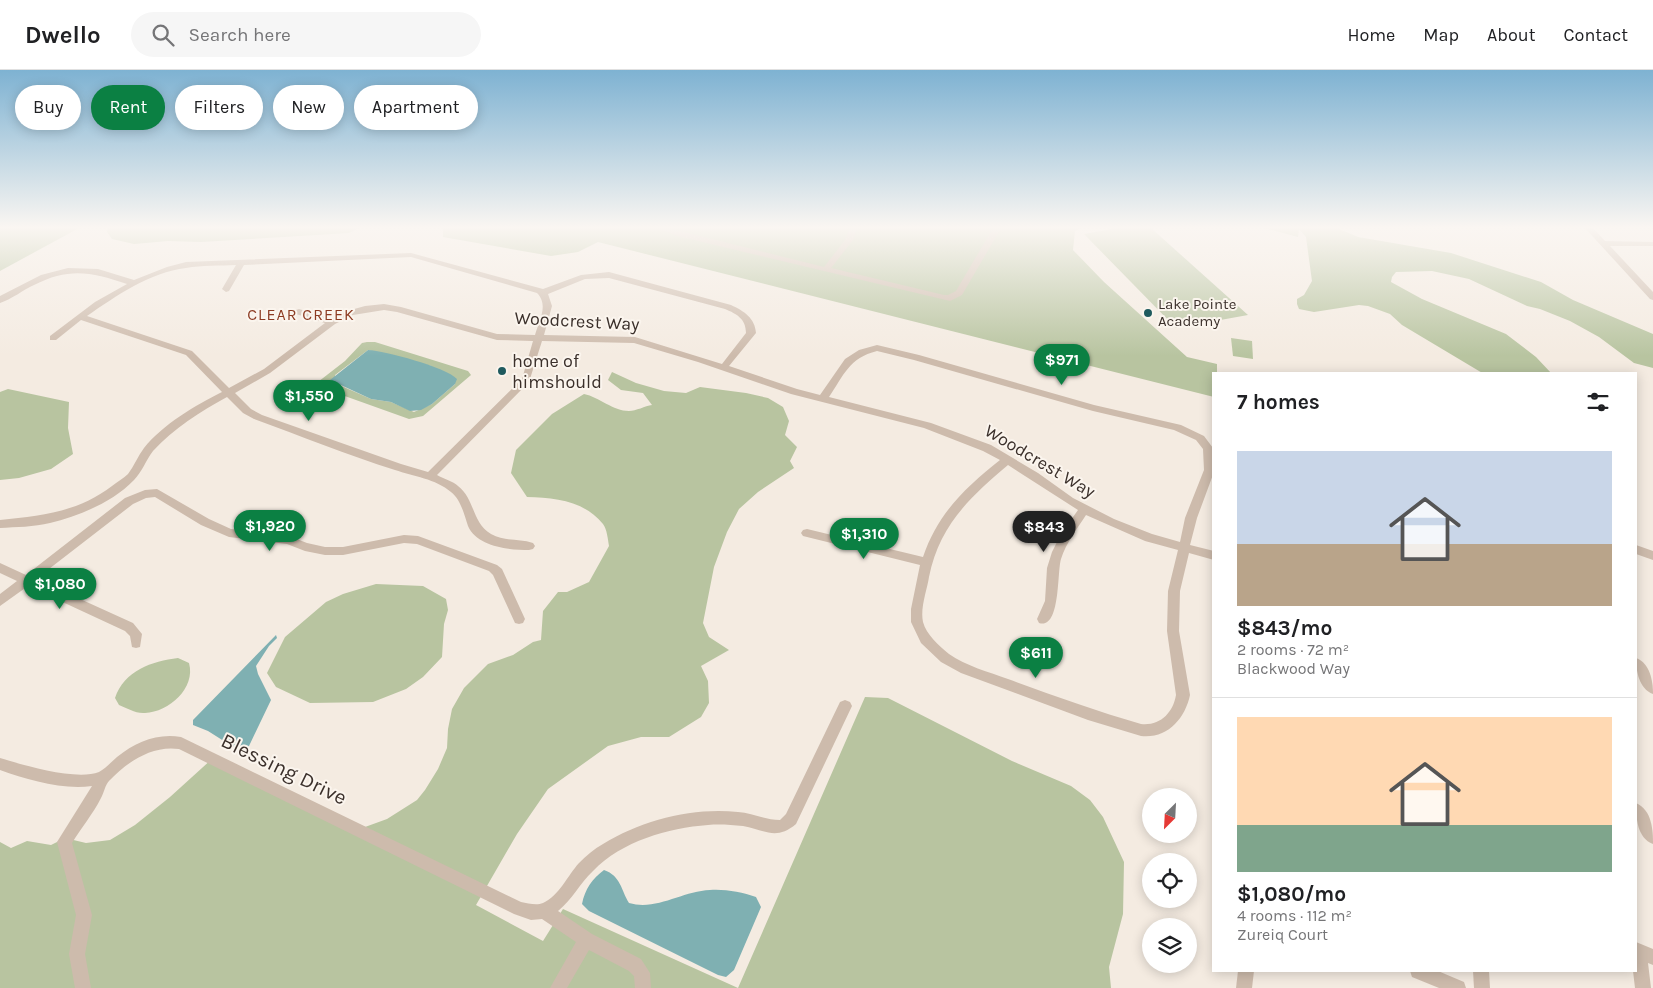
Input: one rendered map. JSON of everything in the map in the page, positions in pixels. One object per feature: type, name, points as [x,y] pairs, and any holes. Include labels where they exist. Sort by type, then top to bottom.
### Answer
[{"type":"street","points":[[0,300],[34,280],[65,271]]},
{"type":"street","points":[[91,271],[134,283]]},
{"type":"street","points":[[53,338],[80,317],[134,283],[161,271]]},
{"type":"street","points":[[226,290],[237,271]]},
{"type":"street","points":[[430,476],[523,385],[548,306],[548,301],[542,293],[530,287],[470,271]]},
{"type":"street","points":[[829,271],[938,298],[950,298],[959,293],[972,271]]},
{"type":"street","points":[[1629,271],[1653,297]]},
{"type":"street","points":[[542,293],[584,277],[608,275],[738,311],[747,318],[751,333],[724,368]]},
{"type":"street","name":"Woodcrest Way","points":[[0,524],[49,519],[87,506],[104,497],[131,477],[148,450],[159,439],[199,409],[267,371],[332,322],[356,311],[375,307],[390,307],[488,335],[539,338],[627,339],[822,400],[948,432],[979,444],[1007,460],[1084,510],[1134,532],[1212,555]]},
{"type":"street","points":[[299,312],[332,322]]},
{"type":"street","points":[[80,317],[189,353],[247,411],[258,417],[398,467],[430,476],[455,489],[461,495],[478,531],[502,544],[529,546]]},
{"type":"street","points":[[822,400],[848,361],[862,352],[877,348],[916,357],[1093,408],[1189,432],[1204,443],[1208,448],[1207,478],[1191,518],[1174,591],[1173,612],[1176,659],[1183,695],[1181,706],[1173,718],[1163,726],[1149,731],[1093,716],[966,669],[945,658],[924,639],[917,622],[916,609],[927,562],[942,527],[955,507],[978,483],[1007,460]]},
{"type":"street","points":[[0,601],[133,499],[145,494],[158,493],[205,522],[229,533],[293,541],[318,550],[337,552],[404,539],[418,540],[493,568],[498,572],[519,619]]},
{"type":"street","points":[[1042,619],[1050,610],[1052,574],[1059,550],[1066,535],[1084,510]]},
{"type":"street","points":[[807,533],[927,562]]},
{"type":"street","points":[[1637,549],[1653,556]]},
{"type":"street","points":[[0,568],[130,627],[136,634],[136,643]]},
{"type":"street","points":[[1637,664],[1653,688]]},
{"type":"street","points":[[544,911],[561,899],[584,869],[599,855],[635,836],[675,824],[710,818],[740,819],[779,827],[788,823],[845,706]]},
{"type":"street","name":"Blessing Drive","points":[[102,777],[143,747],[163,741],[181,742],[520,909],[530,912],[544,911],[586,940],[635,965],[642,980]]},
{"type":"street","points":[[0,764],[59,778],[90,781],[102,777]]},
{"type":"street","points":[[83,988],[77,954],[84,915],[64,842],[96,794],[102,777]]},
{"type":"street","points":[[1637,812],[1653,837]]},
{"type":"street","points":[[558,988],[586,940]]},
{"type":"street","points":[[1643,988],[1637,951],[1653,957]]},
{"type":"street","points":[[1244,988],[1246,972]]},
{"type":"street","points":[[1420,972],[1458,988]]},
{"type":"street","points":[[1481,972],[1482,988]]},
{"type":"green space","points":[[713,271],[1093,271],[1187,357],[1217,364],[1217,372],[1212,372],[1212,396]]},
{"type":"green space","points":[[1120,271],[1199,271],[1248,315],[1176,328]]},
{"type":"green space","points":[[1311,271],[1506,271],[1541,282],[1573,300],[1653,334],[1653,368],[1634,363],[1599,337],[1570,321],[1527,306],[1469,279],[1432,271],[1396,272],[1391,282],[1422,299],[1506,334],[1536,357],[1550,372],[1481,372],[1402,325],[1390,314],[1368,306],[1359,305],[1314,312],[1299,309],[1297,299],[1304,295],[1312,281]]},
{"type":"green space","points":[[1231,338],[1252,341],[1253,359],[1233,356]]},
{"type":"green space","points":[[375,342],[468,371],[471,375],[423,416],[409,419],[314,385],[345,361],[362,343]],"holes":[[[368,350],[431,366],[455,384],[432,404],[414,412],[391,402],[371,399],[337,384],[335,375]]]},
{"type":"green space","points":[[612,372],[636,383],[664,391],[686,393],[700,387],[768,398],[783,407],[789,421],[785,435],[797,447],[790,461],[794,468],[758,492],[739,509],[727,532],[714,567],[703,623],[709,637],[729,650],[701,666],[708,681],[709,703],[701,717],[669,737],[641,737],[608,746],[548,789],[517,834],[476,905],[543,941],[563,909],[738,988],[0,988],[0,842],[11,848],[27,841],[51,845],[65,838],[86,843],[110,840],[135,825],[170,797],[213,758],[365,827],[387,819],[417,800],[438,769],[447,748],[452,709],[464,688],[488,664],[513,655],[533,642],[541,640],[543,611],[558,592],[567,592],[589,582],[609,546],[603,524],[587,510],[568,502],[548,498],[527,497],[511,473],[516,450],[552,414],[584,394],[623,410],[632,411],[652,405],[643,393],[621,390],[608,380]]},
{"type":"green space","points":[[8,389],[69,402],[68,428],[73,454],[51,469],[19,478],[0,480],[0,392]]},
{"type":"green space","points":[[376,584],[423,586],[446,599],[448,610],[444,624],[442,657],[423,677],[406,689],[373,702],[310,703],[276,687],[267,673],[285,637],[326,602],[343,594]]},
{"type":"green space","points":[[178,658],[189,663],[190,672],[188,681],[179,697],[154,712],[135,712],[119,705],[115,698],[119,689],[132,674],[149,665]]},
{"type":"green space","points":[[865,697],[888,698],[1012,761],[1071,786],[1090,800],[1103,817],[1124,862],[1123,914],[1109,967],[1111,988],[738,988]]},
{"type":"water","points":[[368,350],[401,356],[451,374],[457,379],[455,384],[432,404],[421,410],[410,411],[391,402],[371,399],[330,380]]},
{"type":"water","points":[[276,635],[277,638],[269,646],[256,666],[271,700],[249,746],[243,751],[238,750],[208,731],[193,725],[193,720]]},
{"type":"water","points":[[604,870],[614,876],[629,903],[639,905],[660,903],[700,891],[710,890],[733,891],[756,897],[761,907],[734,970],[726,977],[718,975],[589,911],[582,904],[585,894],[596,877]]},
{"type":"place","name":"Lake Pointe Academy","points":[[1148,313]]},
{"type":"place","name":"home of himshould","points":[[502,371]]},
{"type":"district","name":"CLEAR CREEK","points":[[301,314]]}]
